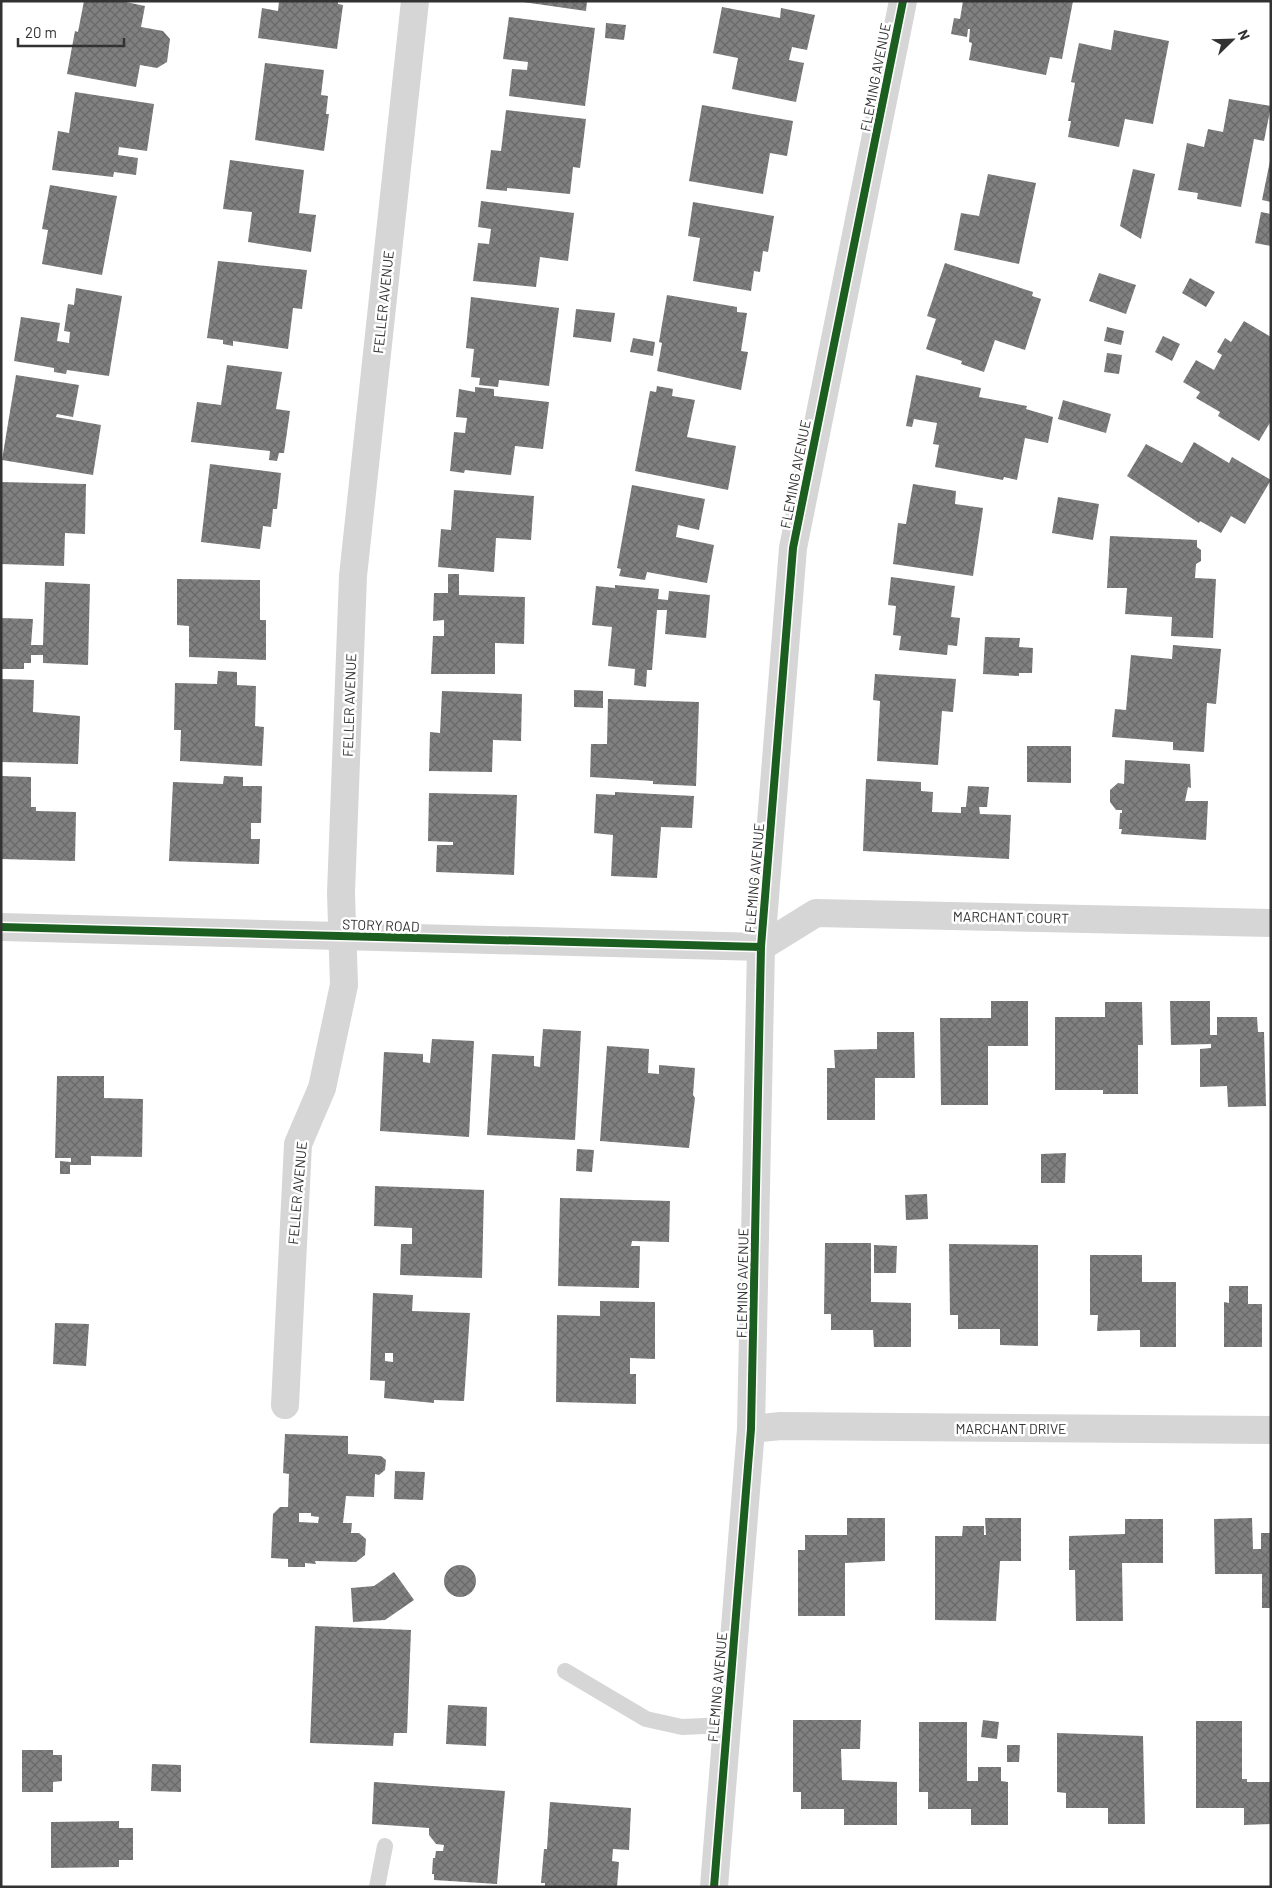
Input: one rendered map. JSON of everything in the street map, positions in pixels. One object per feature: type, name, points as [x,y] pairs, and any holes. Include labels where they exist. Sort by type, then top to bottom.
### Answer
[{"type":"street","name":"FELLER AVENUE","points":[[285,1405],[298,1144],[322,1088],[344,985],[341,893],[354,576],[415,1]]},
{"type":"street","name":"FLEMING AVENUE","points":[[714,1887],[751,1429],[761,947],[793,548],[902,1]]},
{"type":"street","name":"MARCHANT COURT","points":[[761,947],[816,913],[1271,923]]},
{"type":"street","name":"STORY ROAD","points":[[1,927],[761,947]]},
{"type":"street","name":"MARCHANT DRIVE","points":[[751,1429],[782,1426],[1271,1430]]},
{"type":"lane","points":[[565,1671],[646,1719],[682,1727],[727,1724]]},
{"type":"lane","points":[[377,1887],[386,1846]]},
{"type":"building","points":[[84,1],[121,1],[145,6],[141,27],[163,31],[170,39],[167,62],[157,68],[140,65],[136,87],[67,74],[75,31],[78,32]]},
{"type":"building","points":[[279,1],[338,1],[338,4],[343,5],[337,49],[258,38],[262,8],[278,11]]},
{"type":"building","points":[[516,1],[587,1],[586,11]]},
{"type":"building","points":[[963,1],[1073,1],[1062,59],[1050,57],[1046,75],[969,60],[972,43],[969,42],[970,29],[968,29],[967,37],[951,34],[954,18],[960,19]]},
{"type":"building","points":[[722,7],[780,18],[781,8],[815,15],[807,50],[792,47],[789,60],[804,63],[796,102],[732,89],[738,58],[713,53]]},
{"type":"building","points":[[509,17],[595,28],[585,106],[509,96],[512,69],[527,70],[528,62],[503,59]]},
{"type":"building","points":[[606,23],[626,25],[624,40],[605,38]]},
{"type":"building","points":[[1114,30],[1169,41],[1153,124],[1125,119],[1119,147],[1068,137],[1071,121],[1068,121],[1075,83],[1071,82],[1079,43],[1111,50]]},
{"type":"building","points":[[265,63],[324,70],[321,95],[328,96],[326,114],[329,114],[324,151],[255,140]]},
{"type":"building","points":[[75,92],[154,104],[147,151],[119,147],[118,155],[138,158],[136,175],[114,172],[113,177],[52,170],[58,131],[69,133]]},
{"type":"building","points":[[1229,99],[1271,106],[1264,141],[1254,139],[1241,207],[1197,199],[1198,193],[1178,190],[1187,143],[1204,147],[1208,129],[1223,132]]},
{"type":"building","points":[[702,105],[793,121],[787,156],[770,153],[763,194],[689,181]]},
{"type":"building","points":[[506,110],[586,119],[580,168],[573,167],[570,194],[507,188],[507,191],[486,189],[491,150],[501,151]]},
{"type":"building","points":[[230,160],[304,170],[299,213],[316,215],[311,252],[248,242],[252,212],[223,209]]},
{"type":"building","points":[[1271,161],[1271,202],[1262,200]]},
{"type":"building","points":[[1133,169],[1155,174],[1141,239],[1120,226]]},
{"type":"building","points":[[988,174],[1036,183],[1019,264],[954,250],[961,213],[979,216]]},
{"type":"building","points":[[50,185],[117,196],[102,275],[42,264],[48,230],[42,229]]},
{"type":"building","points":[[481,201],[574,213],[568,261],[540,257],[536,287],[473,281],[478,243],[489,244],[491,229],[478,227]]},
{"type":"building","points":[[693,202],[774,216],[768,252],[763,251],[760,272],[754,271],[751,291],[693,281],[700,238],[688,236]]},
{"type":"building","points":[[1261,212],[1271,214],[1271,246],[1255,243]]},
{"type":"building","points":[[218,261],[307,270],[302,309],[293,308],[288,349],[233,341],[233,346],[223,344],[223,340],[207,338]]},
{"type":"building","points":[[945,263],[1033,292],[1032,296],[1041,299],[1025,350],[995,340],[984,372],[961,364],[962,361],[926,349],[936,319],[927,316]]},
{"type":"building","points":[[1099,273],[1136,285],[1126,314],[1089,301]]},
{"type":"building","points":[[1190,278],[1215,292],[1206,307],[1182,293]]},
{"type":"building","points":[[76,288],[122,296],[109,376],[67,370],[66,374],[54,372],[54,368],[14,361],[21,317],[60,323],[57,341],[69,343],[70,332],[64,331],[68,304],[74,305]]},
{"type":"building","points":[[667,295],[737,307],[737,312],[747,313],[741,351],[748,352],[741,390],[657,371],[662,343],[659,342]]},
{"type":"building","points":[[471,297],[559,308],[549,386],[499,380],[498,387],[479,385],[480,378],[471,377],[474,349],[466,348]]},
{"type":"building","points":[[576,309],[615,313],[611,342],[573,337]]},
{"type":"building","points":[[1244,321],[1271,337],[1271,421],[1259,441],[1218,416],[1220,412],[1196,398],[1200,392],[1183,382],[1196,360],[1214,370],[1222,355],[1217,352],[1225,338],[1231,342]]},
{"type":"building","points":[[1107,327],[1124,331],[1121,345],[1104,341]]},
{"type":"building","points":[[1163,336],[1180,344],[1172,361],[1155,352]]},
{"type":"building","points":[[633,338],[655,342],[653,356],[630,352]]},
{"type":"building","points":[[1107,353],[1122,355],[1119,374],[1104,372]]},
{"type":"building","points":[[227,365],[282,372],[276,409],[290,411],[284,453],[279,453],[277,461],[269,460],[270,451],[191,442],[197,402],[221,405]]},
{"type":"building","points":[[16,375],[79,385],[73,417],[57,414],[56,417],[101,425],[93,475],[2,460]]},
{"type":"building","points":[[916,375],[981,388],[979,397],[1027,406],[1026,409],[1053,417],[1048,443],[1025,438],[1017,480],[1004,477],[1003,480],[935,467],[939,445],[933,444],[937,423],[914,419],[912,427],[906,426]]},
{"type":"building","points":[[657,386],[673,389],[672,396],[695,400],[687,437],[736,446],[728,490],[635,471],[650,391],[656,392]]},
{"type":"building","points":[[475,387],[494,389],[494,396],[549,402],[543,449],[515,446],[511,475],[465,470],[464,473],[450,471],[454,432],[465,433],[467,418],[456,417],[459,389],[475,392]]},
{"type":"building","points":[[1063,400],[1111,414],[1106,433],[1058,419]]},
{"type":"building","points":[[1194,442],[1229,463],[1232,457],[1271,480],[1245,524],[1231,516],[1221,533],[1200,521],[1199,523],[1127,476],[1146,444],[1182,463]]},
{"type":"building","points":[[210,464],[281,473],[277,509],[273,509],[271,527],[263,526],[260,549],[201,542]]},
{"type":"building","points":[[1,482],[86,484],[85,534],[65,533],[64,566],[1,564]]},
{"type":"building","points":[[913,484],[956,491],[955,504],[983,508],[973,576],[893,564],[898,523],[906,524]]},
{"type":"building","points":[[632,485],[705,499],[699,530],[678,525],[676,537],[714,545],[707,583],[647,572],[645,580],[619,576],[621,569],[617,568]]},
{"type":"building","points":[[454,490],[534,496],[531,540],[496,538],[494,572],[438,567],[441,529],[451,530]]},
{"type":"building","points":[[1058,497],[1099,504],[1093,540],[1052,533]]},
{"type":"building","points":[[1110,536],[1197,540],[1197,547],[1201,550],[1201,561],[1196,564],[1195,578],[1216,579],[1213,638],[1171,636],[1172,617],[1125,614],[1127,588],[1107,588]]},
{"type":"building","points":[[448,574],[459,574],[459,595],[525,597],[524,644],[495,643],[495,674],[431,674],[433,636],[444,636],[444,620],[433,621],[434,593],[448,593]]},
{"type":"building","points":[[891,577],[955,586],[951,617],[960,618],[957,646],[948,645],[947,655],[899,650],[901,636],[893,635],[896,606],[888,605]]},
{"type":"building","points":[[177,579],[260,580],[260,620],[266,620],[266,660],[189,657],[189,626],[177,625]]},
{"type":"building","points":[[45,582],[90,584],[88,665],[43,663],[43,655],[31,655],[31,663],[24,663],[24,669],[1,669],[1,618],[33,619],[31,645],[43,645]]},
{"type":"building","points":[[615,585],[659,589],[658,599],[668,600],[669,591],[710,595],[706,638],[665,634],[667,610],[657,610],[652,670],[647,670],[646,687],[634,685],[635,669],[608,666],[612,627],[592,625],[596,586],[615,588]]},
{"type":"building","points":[[985,637],[1020,638],[1019,647],[1033,648],[1032,673],[1019,673],[1019,676],[983,674]]},
{"type":"building","points":[[1173,645],[1221,649],[1216,704],[1207,703],[1204,752],[1173,750],[1173,742],[1112,737],[1115,709],[1126,710],[1131,655],[1172,659]]},
{"type":"building","points":[[218,671],[237,672],[237,685],[256,686],[255,726],[264,727],[262,766],[180,761],[181,730],[174,730],[175,683],[217,684]]},
{"type":"building","points":[[875,674],[956,679],[953,712],[942,711],[938,765],[877,761],[880,701],[873,700]]},
{"type":"building","points":[[1,679],[34,680],[33,712],[80,716],[78,764],[1,762]]},
{"type":"building","points":[[574,690],[603,691],[603,708],[574,707]]},
{"type":"building","points":[[442,691],[522,694],[521,741],[493,740],[492,772],[429,771],[430,732],[440,733]]},
{"type":"building","points":[[608,699],[699,702],[696,786],[653,784],[653,781],[590,777],[591,744],[607,744]]},
{"type":"building","points":[[1027,746],[1071,746],[1071,783],[1027,782]]},
{"type":"building","points":[[1125,760],[1190,764],[1191,788],[1188,787],[1185,801],[1208,801],[1206,840],[1121,834],[1122,829],[1119,829],[1120,813],[1122,813],[1122,810],[1116,810],[1110,802],[1110,790],[1118,783],[1124,784]]},
{"type":"building","points":[[1,776],[31,777],[31,807],[36,807],[36,811],[76,812],[75,861],[1,859]]},
{"type":"building","points":[[224,776],[243,777],[243,786],[262,786],[261,823],[251,823],[251,839],[260,839],[259,864],[169,861],[173,782],[223,784]]},
{"type":"building","points":[[866,779],[921,782],[921,791],[933,792],[932,812],[961,813],[961,807],[966,807],[968,786],[989,787],[987,807],[979,807],[980,814],[1011,815],[1009,859],[863,851]]},
{"type":"building","points":[[615,792],[694,796],[692,828],[661,827],[657,878],[611,876],[613,835],[594,833],[596,794],[615,795]]},
{"type":"building","points":[[429,793],[517,795],[514,875],[436,872],[437,845],[453,845],[453,842],[428,841]]},
{"type":"building","points":[[991,1001],[1028,1001],[1028,1046],[988,1046],[988,1105],[941,1105],[940,1018],[991,1018]]},
{"type":"building","points":[[1170,1001],[1210,1001],[1210,1035],[1217,1035],[1217,1017],[1257,1017],[1258,1032],[1264,1032],[1266,1106],[1228,1107],[1227,1086],[1200,1087],[1200,1049],[1211,1048],[1211,1044],[1171,1045]]},
{"type":"building","points":[[1105,1002],[1142,1002],[1143,1045],[1138,1045],[1138,1094],[1103,1094],[1103,1090],[1055,1090],[1055,1017],[1105,1017]]},
{"type":"building","points":[[543,1029],[581,1031],[575,1140],[487,1135],[492,1054],[534,1056],[534,1066],[540,1067]]},
{"type":"building","points":[[877,1032],[914,1032],[915,1078],[875,1078],[875,1120],[827,1120],[827,1068],[835,1068],[834,1050],[877,1049]]},
{"type":"building","points":[[432,1039],[474,1041],[469,1137],[380,1131],[384,1052],[423,1054],[423,1062],[430,1063]]},
{"type":"building","points":[[607,1046],[649,1049],[648,1073],[659,1074],[659,1065],[695,1068],[693,1095],[695,1098],[689,1148],[600,1141]]},
{"type":"building","points":[[57,1076],[104,1076],[104,1098],[143,1099],[142,1157],[91,1156],[91,1165],[70,1165],[70,1174],[60,1174],[60,1161],[71,1162],[71,1158],[55,1158]]},
{"type":"building","points":[[577,1149],[594,1150],[592,1172],[576,1171]]},
{"type":"building","points":[[1066,1153],[1065,1183],[1041,1183],[1041,1154]]},
{"type":"building","points":[[375,1186],[484,1190],[482,1278],[400,1275],[401,1244],[412,1244],[412,1228],[374,1226]]},
{"type":"building","points":[[927,1194],[928,1219],[906,1220],[905,1195]]},
{"type":"building","points":[[560,1198],[670,1201],[669,1242],[632,1241],[631,1246],[640,1246],[639,1288],[558,1286]]},
{"type":"building","points":[[825,1243],[871,1243],[871,1302],[911,1303],[911,1347],[874,1347],[873,1330],[831,1330],[831,1314],[824,1314]]},
{"type":"building","points":[[949,1244],[1038,1245],[1038,1346],[1000,1345],[1000,1329],[958,1329],[958,1315],[950,1315]]},
{"type":"building","points":[[874,1245],[897,1246],[896,1273],[874,1273]]},
{"type":"building","points":[[1090,1255],[1142,1255],[1142,1282],[1176,1282],[1176,1347],[1140,1347],[1140,1330],[1097,1331],[1098,1315],[1090,1315]]},
{"type":"building","points":[[1229,1286],[1248,1286],[1248,1304],[1262,1304],[1262,1347],[1224,1347],[1224,1302],[1229,1303]]},
{"type":"building","points":[[373,1293],[413,1295],[412,1311],[470,1313],[464,1401],[434,1400],[434,1403],[384,1398],[385,1381],[370,1380]],"holes":[[[385,1353],[393,1353],[393,1362],[385,1361]]]},
{"type":"building","points":[[600,1301],[655,1302],[655,1359],[630,1358],[630,1374],[636,1374],[636,1404],[556,1402],[557,1315],[600,1316]]},
{"type":"building","points":[[55,1323],[89,1324],[86,1366],[53,1364]]},
{"type":"building","points":[[285,1434],[348,1436],[348,1454],[381,1456],[386,1460],[385,1470],[379,1475],[375,1474],[374,1497],[346,1496],[343,1523],[352,1523],[351,1533],[359,1533],[366,1539],[365,1555],[356,1562],[315,1561],[316,1564],[305,1563],[305,1567],[288,1567],[288,1559],[271,1558],[273,1514],[280,1507],[288,1507],[289,1474],[283,1473]],"holes":[[[299,1513],[311,1513],[311,1516],[319,1517],[318,1523],[299,1522]]]},
{"type":"building","points":[[395,1471],[425,1472],[423,1500],[394,1499]]},
{"type":"building","points":[[847,1518],[885,1518],[885,1561],[845,1563],[845,1616],[798,1616],[798,1550],[805,1550],[805,1535],[847,1535]]},
{"type":"building","points":[[985,1518],[1021,1518],[1021,1561],[1000,1561],[996,1621],[935,1620],[935,1536],[962,1536],[963,1526],[984,1526],[984,1535],[986,1535]]},
{"type":"building","points":[[1252,1518],[1253,1549],[1261,1549],[1261,1533],[1271,1533],[1271,1608],[1262,1608],[1262,1574],[1215,1574],[1214,1519]]},
{"type":"building","points":[[1125,1519],[1163,1519],[1163,1563],[1122,1563],[1123,1621],[1076,1621],[1075,1570],[1069,1570],[1069,1536],[1125,1534]]},
{"type":"building","points":[[460,1565],[466,1566],[471,1570],[475,1575],[475,1587],[471,1592],[466,1596],[460,1597],[454,1596],[449,1592],[445,1587],[444,1581],[445,1575],[449,1570],[454,1566]]},
{"type":"building","points":[[394,1572],[414,1600],[385,1620],[353,1622],[351,1588],[374,1586]]},
{"type":"building","points":[[315,1626],[411,1630],[407,1733],[394,1733],[393,1746],[310,1743]]},
{"type":"building","points":[[448,1705],[487,1707],[486,1746],[446,1744]]},
{"type":"building","points":[[793,1720],[861,1720],[860,1749],[841,1749],[842,1780],[897,1782],[897,1825],[844,1825],[844,1809],[801,1809],[801,1792],[793,1792]]},
{"type":"building","points":[[983,1720],[999,1722],[997,1739],[981,1737]]},
{"type":"building","points":[[1196,1721],[1242,1721],[1242,1779],[1247,1779],[1247,1782],[1271,1782],[1271,1824],[1244,1825],[1244,1808],[1196,1808]]},
{"type":"building","points":[[919,1722],[967,1722],[967,1781],[978,1781],[978,1767],[1001,1767],[1001,1781],[1008,1782],[1008,1825],[971,1825],[971,1809],[928,1809],[928,1792],[919,1792]]},
{"type":"building","points":[[1057,1733],[1143,1736],[1145,1824],[1108,1824],[1108,1808],[1066,1808],[1066,1793],[1057,1792]]},
{"type":"building","points":[[1007,1745],[1020,1745],[1019,1762],[1007,1762]]},
{"type":"building","points":[[22,1750],[53,1750],[53,1755],[62,1755],[62,1781],[53,1782],[53,1792],[22,1792]]},
{"type":"building","points":[[152,1764],[181,1765],[181,1792],[151,1791]]},
{"type":"building","points":[[374,1782],[505,1791],[497,1884],[434,1880],[434,1874],[432,1874],[433,1858],[435,1858],[436,1851],[443,1851],[444,1845],[436,1844],[429,1835],[429,1828],[372,1824]]},
{"type":"building","points":[[550,1802],[631,1808],[629,1850],[613,1849],[612,1861],[619,1862],[617,1887],[545,1887],[545,1883],[541,1883],[544,1849],[547,1849]]},
{"type":"building","points":[[119,1821],[119,1828],[133,1828],[133,1860],[119,1860],[119,1867],[51,1868],[51,1822]]},
{"type":"cycle path","points":[[714,1887],[751,1429],[761,947],[793,548],[903,1]]},
{"type":"cycle path","points":[[1,927],[761,947]]}]
